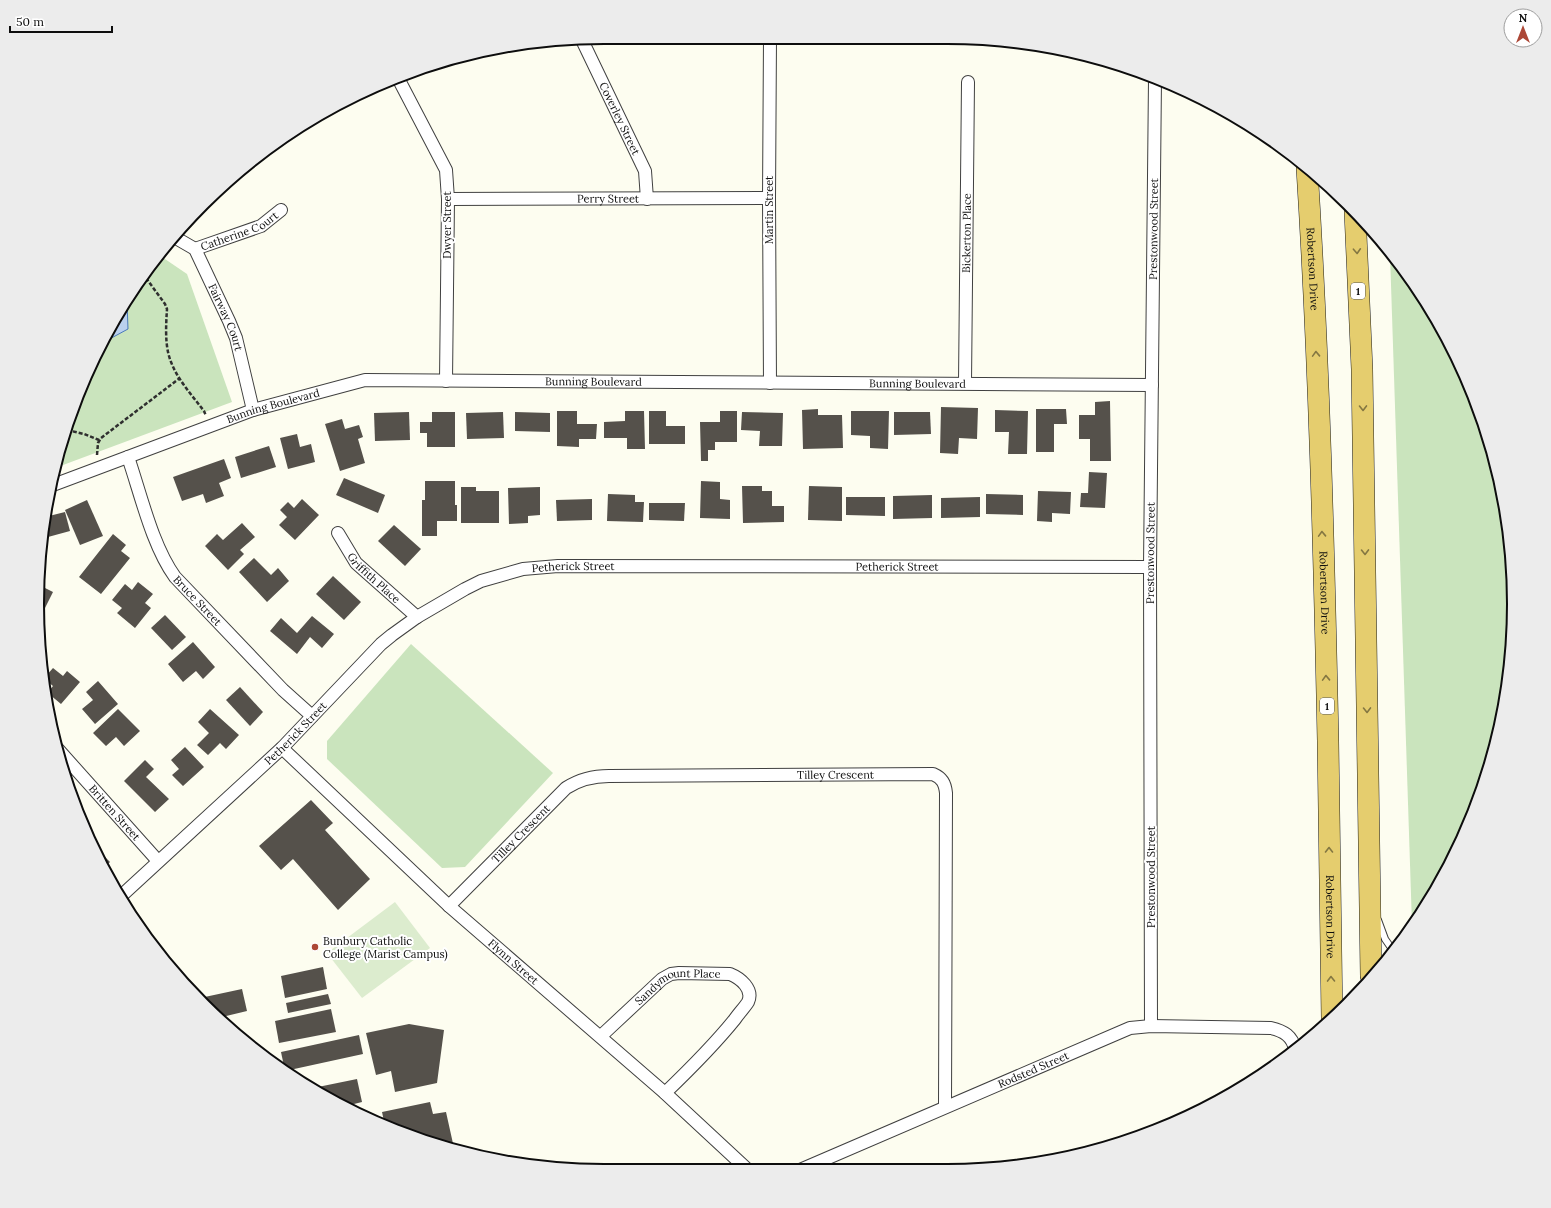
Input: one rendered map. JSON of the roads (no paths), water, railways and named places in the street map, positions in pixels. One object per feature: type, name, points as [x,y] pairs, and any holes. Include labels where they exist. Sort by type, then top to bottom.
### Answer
[{"type":"highway","name":"Robertson Drive","points":[[1308,176],[1312,242],[1328,742],[1332,1010]]},
{"type":"highway","name":"1","points":[[1355,221],[1362,369],[1371,969]]},
{"type":"street","name":"Martin Street","points":[[770,44],[770,383]]},
{"type":"street","name":"Coverley Street","points":[[584,45],[645,171],[648,199]]},
{"type":"street","name":"Bickerton Place","points":[[965,383],[968,82]]},
{"type":"street","name":"Dwyer Street","points":[[401,83],[446,170],[448,199],[446,381]]},
{"type":"street","name":"Prestonwood Street","points":[[1151,1026],[1150,567],[1155,85]]},
{"type":"street","name":"Perry Street","points":[[448,199],[769,198]]},
{"type":"street","name":"Catherine Court","points":[[195,249],[261,226],[281,210]]},
{"type":"street","points":[[179,240],[195,249]]},
{"type":"street","name":"Fairway Court","points":[[195,249],[236,338],[253,410]]},
{"type":"street","name":"Bunning Boulevard","points":[[58,483],[253,410],[364,380],[1152,385]]},
{"type":"street","name":"Bruce Street","points":[[128,457],[165,563],[175,577],[283,690],[312,716]]},
{"type":"street","name":"Griffith Place","points":[[338,533],[356,563],[417,617]]},
{"type":"street","name":"Petherick Street","points":[[124,893],[282,748],[381,644],[417,617],[481,581],[517,570],[535,567],[1150,567]]},
{"type":"street","name":"Flynn Street","points":[[282,748],[450,906],[601,1036],[742,1164]]},
{"type":"street","name":"Britten Street","points":[[66,758],[158,861]]},
{"type":"street","name":"Tilley Crescent","points":[[450,906],[566,788],[575,782],[585,779],[609,776],[933,774],[941,778],[945,785],[946,793],[945,1107]]},
{"type":"street","name":"Sandymount Place","points":[[601,1036],[662,979],[671,974],[730,974],[738,977],[748,989],[748,1001],[726,1030],[696,1064],[665,1093]]},
{"type":"street","name":"Rodsted Street","points":[[814,1164],[1130,1028],[1151,1026],[1279,1030],[1287,1034],[1293,1044]]},
{"type":"lane","points":[[1370,902],[1385,939],[1390,946]]},
{"type":"water","points":[[127,310],[128,329],[112,338]]},
{"type":"place","name":"Bunbury Catholic College (Marist Campus)","points":[[315,947]]}]
